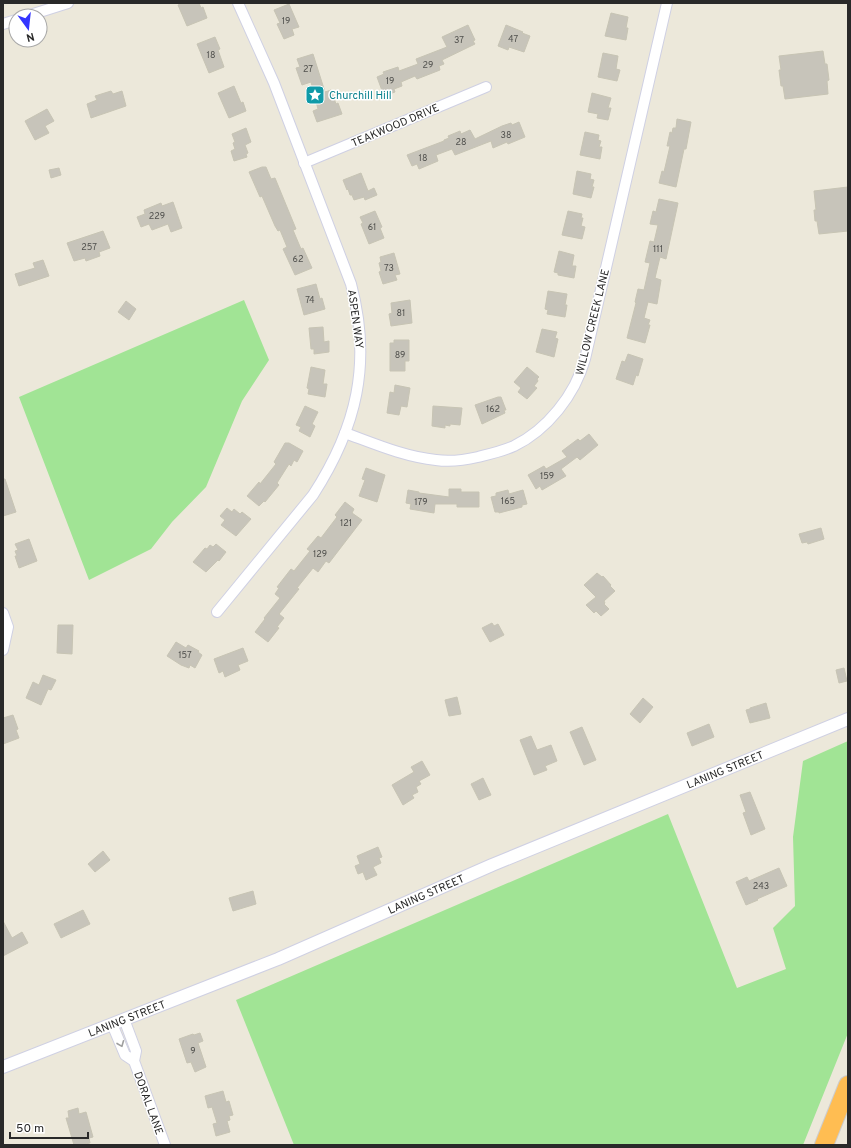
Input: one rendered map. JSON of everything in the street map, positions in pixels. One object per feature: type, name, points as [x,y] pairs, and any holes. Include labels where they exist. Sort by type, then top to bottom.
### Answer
[{"type":"highway","points":[[827,1139],[848,1078]]},
{"type":"highway","points":[[827,1139],[848,1085]]},
{"type":"street","points":[[48,9],[68,3]]},
{"type":"street","name":"ASPEN WAY","points":[[217,612],[313,494],[334,459],[345,434],[355,404],[360,371],[361,349],[357,312],[351,284],[274,83],[238,3]]},
{"type":"street","name":"WILLOW CREEK LANE","points":[[345,434],[423,459],[442,461],[468,459],[504,450],[524,440],[544,424],[565,401],[578,380],[585,359],[667,3]]},
{"type":"street","name":"TEAKWOOD DRIVE","points":[[304,163],[486,87]]},
{"type":"street","points":[[3,613],[8,627],[3,650]]},
{"type":"street","name":"LANING STREET","points":[[3,1067],[278,959],[492,865],[848,719]]},
{"type":"street","name":"DORAL LANE","points":[[124,1019],[136,1051],[134,1061],[165,1145]]},
{"type":"street","name":"DORAL LANE","points":[[112,1024],[125,1055],[134,1061]]},
{"type":"green space","points":[[244,300],[269,360],[242,401],[206,487],[172,522],[151,549],[89,580],[19,397]]},
{"type":"green space","points":[[848,741],[848,1033],[803,1145],[294,1145],[236,1000],[668,814],[737,988],[786,969],[773,928],[795,906],[793,837],[803,761]]},
{"type":"building","points":[[182,3],[199,3],[201,8],[203,7],[207,18],[187,26],[178,5]]},
{"type":"building","points":[[289,4],[299,27],[292,29],[294,35],[284,39],[277,24],[280,23],[274,10]]},
{"type":"building","points":[[611,13],[628,17],[626,40],[605,36]]},
{"type":"building","points":[[468,25],[475,40],[473,41],[475,44],[442,60],[444,64],[439,66],[440,70],[417,79],[415,76],[401,82],[402,86],[394,89],[395,92],[384,96],[377,77],[384,74],[383,72],[398,67],[399,71],[418,64],[416,59],[447,47],[442,37]]},
{"type":"building","points":[[506,25],[530,36],[524,52],[509,47],[508,50],[498,46]]},
{"type":"building","points":[[215,37],[220,49],[218,50],[224,67],[209,73],[197,44]]},
{"type":"building","points":[[823,51],[825,64],[827,64],[829,80],[827,81],[828,94],[785,99],[783,86],[781,86],[779,56]]},
{"type":"building","points":[[603,53],[618,56],[616,69],[620,70],[617,81],[598,77]]},
{"type":"building","points":[[313,54],[325,92],[331,90],[336,104],[338,103],[342,114],[317,122],[313,111],[318,109],[311,82],[302,85],[296,68],[300,67],[297,59]]},
{"type":"building","points":[[234,86],[246,111],[229,118],[218,93]]},
{"type":"building","points":[[111,91],[113,94],[122,91],[126,106],[91,118],[87,104],[97,100],[95,96]]},
{"type":"building","points":[[592,93],[611,98],[608,108],[611,108],[608,120],[597,118],[598,114],[588,112]]},
{"type":"building","points":[[47,109],[54,121],[45,126],[49,133],[35,140],[25,121]]},
{"type":"building","points":[[677,119],[691,122],[676,187],[659,183],[662,171],[664,172],[670,146],[667,146],[670,132],[672,133],[673,128],[676,128]]},
{"type":"building","points":[[519,122],[525,137],[508,144],[507,142],[493,148],[491,141],[455,155],[452,149],[436,155],[438,161],[419,169],[417,164],[412,166],[407,155],[444,141],[449,138],[448,136],[460,131],[461,134],[470,130],[475,139],[502,126],[511,123],[512,125]]},
{"type":"building","points":[[246,128],[251,142],[245,145],[248,153],[246,154],[247,157],[234,161],[231,151],[235,149],[233,143],[235,142],[232,134]]},
{"type":"building","points":[[585,132],[599,135],[598,140],[601,141],[599,147],[602,147],[600,159],[580,155]]},
{"type":"building","points":[[266,167],[271,179],[275,178],[296,229],[293,230],[301,249],[303,248],[312,268],[295,275],[283,249],[287,247],[280,230],[278,231],[275,226],[262,196],[260,197],[249,172]]},
{"type":"building","points":[[59,168],[61,175],[51,178],[49,170]]},
{"type":"building","points":[[577,171],[591,174],[590,179],[594,180],[592,187],[594,187],[591,198],[573,194]]},
{"type":"building","points":[[361,173],[368,191],[374,188],[377,195],[365,200],[364,197],[354,200],[348,189],[347,190],[343,180]]},
{"type":"building","points":[[848,187],[848,231],[819,234],[817,221],[815,221],[814,210],[816,210],[814,191]]},
{"type":"building","points":[[659,199],[678,203],[666,259],[660,257],[655,278],[661,280],[657,304],[648,302],[644,318],[650,320],[645,343],[627,338],[638,289],[644,290],[650,263],[645,262],[650,241],[654,242],[658,225],[650,224],[653,211],[656,212]]},
{"type":"building","points":[[173,202],[182,228],[171,232],[168,224],[152,230],[149,224],[141,227],[137,217],[145,214],[144,210],[161,203],[162,206]]},
{"type":"building","points":[[375,211],[382,227],[380,228],[384,238],[369,244],[361,224],[363,223],[360,217]]},
{"type":"building","points":[[568,211],[582,214],[581,218],[583,218],[581,226],[585,227],[582,239],[562,235]]},
{"type":"building","points":[[103,231],[110,248],[99,252],[100,256],[86,261],[85,258],[74,261],[67,243]]},
{"type":"building","points":[[559,251],[574,255],[572,266],[576,266],[574,278],[558,275],[558,273],[554,272]]},
{"type":"building","points":[[394,253],[400,274],[395,275],[397,280],[383,284],[379,272],[381,271],[379,263],[381,262],[380,257]]},
{"type":"building","points":[[43,260],[49,276],[19,286],[15,274],[35,268],[33,263]]},
{"type":"building","points":[[316,284],[320,299],[322,298],[325,309],[304,315],[297,289]]},
{"type":"building","points":[[548,291],[567,294],[565,317],[547,314],[548,310],[545,309]]},
{"type":"building","points":[[410,300],[412,323],[391,326],[389,314],[392,313],[391,303]]},
{"type":"building","points":[[126,301],[136,309],[129,320],[118,312]]},
{"type":"building","points":[[323,327],[324,342],[329,341],[329,352],[314,354],[314,349],[311,349],[309,328]]},
{"type":"building","points":[[542,329],[557,332],[555,338],[558,339],[554,357],[536,352]]},
{"type":"building","points":[[394,340],[409,340],[409,361],[405,361],[405,371],[390,371],[390,343],[394,343]]},
{"type":"building","points":[[628,354],[643,359],[638,376],[636,375],[633,385],[616,379],[622,361],[625,362]]},
{"type":"building","points":[[311,367],[325,370],[323,384],[327,384],[325,397],[308,394],[309,389],[307,388]]},
{"type":"building","points":[[527,367],[539,377],[534,386],[537,388],[527,399],[518,392],[521,388],[514,382]]},
{"type":"building","points":[[395,385],[410,388],[407,407],[401,406],[399,415],[387,413],[390,392],[394,393]]},
{"type":"building","points":[[501,397],[506,410],[504,410],[505,413],[482,424],[475,405]]},
{"type":"building","points":[[305,406],[318,412],[312,424],[315,426],[310,437],[299,431],[301,427],[296,425]]},
{"type":"building","points":[[433,406],[462,408],[460,425],[445,425],[445,428],[432,426]]},
{"type":"building","points":[[589,434],[598,445],[580,460],[577,457],[561,469],[566,476],[542,490],[540,486],[536,489],[528,475],[544,466],[546,469],[567,457],[562,451],[578,439],[580,441]]},
{"type":"building","points":[[285,443],[289,443],[303,451],[297,462],[294,460],[291,466],[289,464],[277,483],[279,485],[265,502],[264,501],[259,506],[247,496],[259,482],[260,484],[276,464],[274,462]]},
{"type":"building","points":[[366,468],[385,475],[377,502],[359,496],[365,480],[362,479]]},
{"type":"building","points":[[3,479],[5,479],[16,512],[3,516]]},
{"type":"building","points":[[449,489],[461,489],[461,492],[479,492],[479,507],[457,507],[457,504],[435,504],[434,513],[410,509],[411,504],[406,503],[408,490],[449,497]]},
{"type":"building","points":[[508,490],[509,494],[523,490],[527,504],[522,505],[522,507],[499,513],[495,512],[491,497],[496,496],[496,493]]},
{"type":"building","points":[[345,502],[354,509],[352,513],[362,520],[329,563],[326,561],[318,572],[313,568],[297,588],[299,589],[279,614],[284,618],[277,627],[279,628],[268,642],[255,632],[280,598],[275,594],[279,588],[277,587],[291,569],[294,571],[310,551],[307,549],[318,536],[321,538],[337,517],[335,515]]},
{"type":"building","points":[[227,508],[232,512],[234,509],[240,514],[242,512],[251,519],[236,536],[221,525],[225,520],[220,516]]},
{"type":"building","points":[[821,528],[824,539],[808,544],[807,542],[802,543],[799,534]]},
{"type":"building","points":[[29,539],[37,561],[19,568],[15,556],[17,556],[15,551],[18,550],[15,544]]},
{"type":"building","points":[[216,544],[226,552],[219,561],[218,560],[206,572],[193,562],[205,548],[207,549],[210,545],[213,547]]},
{"type":"building","points":[[597,573],[602,577],[603,576],[615,591],[604,601],[604,604],[609,609],[601,616],[596,611],[594,613],[586,605],[596,597],[584,585]]},
{"type":"building","points":[[492,623],[494,626],[498,624],[504,635],[490,642],[482,628]]},
{"type":"building","points":[[58,625],[73,625],[72,654],[57,653]]},
{"type":"building","points":[[176,642],[186,648],[188,645],[199,651],[198,652],[202,655],[195,668],[190,665],[189,668],[181,665],[167,656]]},
{"type":"building","points":[[243,648],[248,661],[238,665],[240,670],[225,677],[223,671],[219,673],[214,659]]},
{"type":"building","points":[[844,668],[847,681],[839,683],[836,670]]},
{"type":"building","points":[[43,675],[56,680],[51,690],[48,689],[41,705],[26,698],[33,682],[39,685]]},
{"type":"building","points":[[457,697],[461,714],[449,716],[445,700]]},
{"type":"building","points":[[643,698],[653,707],[640,723],[630,714]]},
{"type":"building","points":[[766,703],[770,718],[750,723],[746,710]]},
{"type":"building","points":[[13,715],[18,729],[16,730],[19,738],[3,744],[3,718]]},
{"type":"building","points":[[709,724],[714,737],[692,746],[687,733]]},
{"type":"building","points":[[582,727],[596,760],[584,765],[570,732]]},
{"type":"building","points":[[531,736],[537,750],[551,745],[557,761],[545,766],[547,770],[534,775],[520,740]]},
{"type":"building","points":[[422,761],[430,775],[419,781],[421,784],[416,787],[418,792],[412,795],[414,798],[403,805],[392,785],[414,772],[411,767]]},
{"type":"building","points":[[483,778],[491,795],[479,800],[471,784]]},
{"type":"building","points":[[750,792],[765,829],[751,835],[743,813],[746,812],[740,795]]},
{"type":"building","points":[[378,847],[382,857],[379,858],[381,863],[373,867],[377,875],[366,880],[363,872],[358,874],[355,866],[360,864],[357,856]]},
{"type":"building","points":[[103,851],[110,860],[95,872],[88,864]]},
{"type":"building","points":[[779,868],[787,886],[746,905],[736,882],[747,877],[749,881]]},
{"type":"building","points":[[253,891],[256,904],[233,911],[229,898]]},
{"type":"building","points":[[83,910],[90,924],[61,938],[54,924]]},
{"type":"building","points":[[3,921],[12,938],[22,932],[28,943],[3,956]]},
{"type":"building","points":[[200,1033],[203,1041],[198,1043],[206,1067],[195,1072],[191,1062],[187,1063],[179,1039]]},
{"type":"building","points":[[223,1091],[226,1102],[229,1101],[233,1115],[229,1116],[230,1120],[227,1121],[230,1132],[216,1136],[213,1124],[217,1123],[212,1107],[208,1108],[205,1096]]},
{"type":"building","points":[[78,1108],[79,1114],[86,1112],[93,1137],[89,1138],[90,1143],[74,1145],[66,1118],[69,1118],[68,1111]]},
{"type":"place","name":"Churchill Hill","points":[[315,95]]}]
